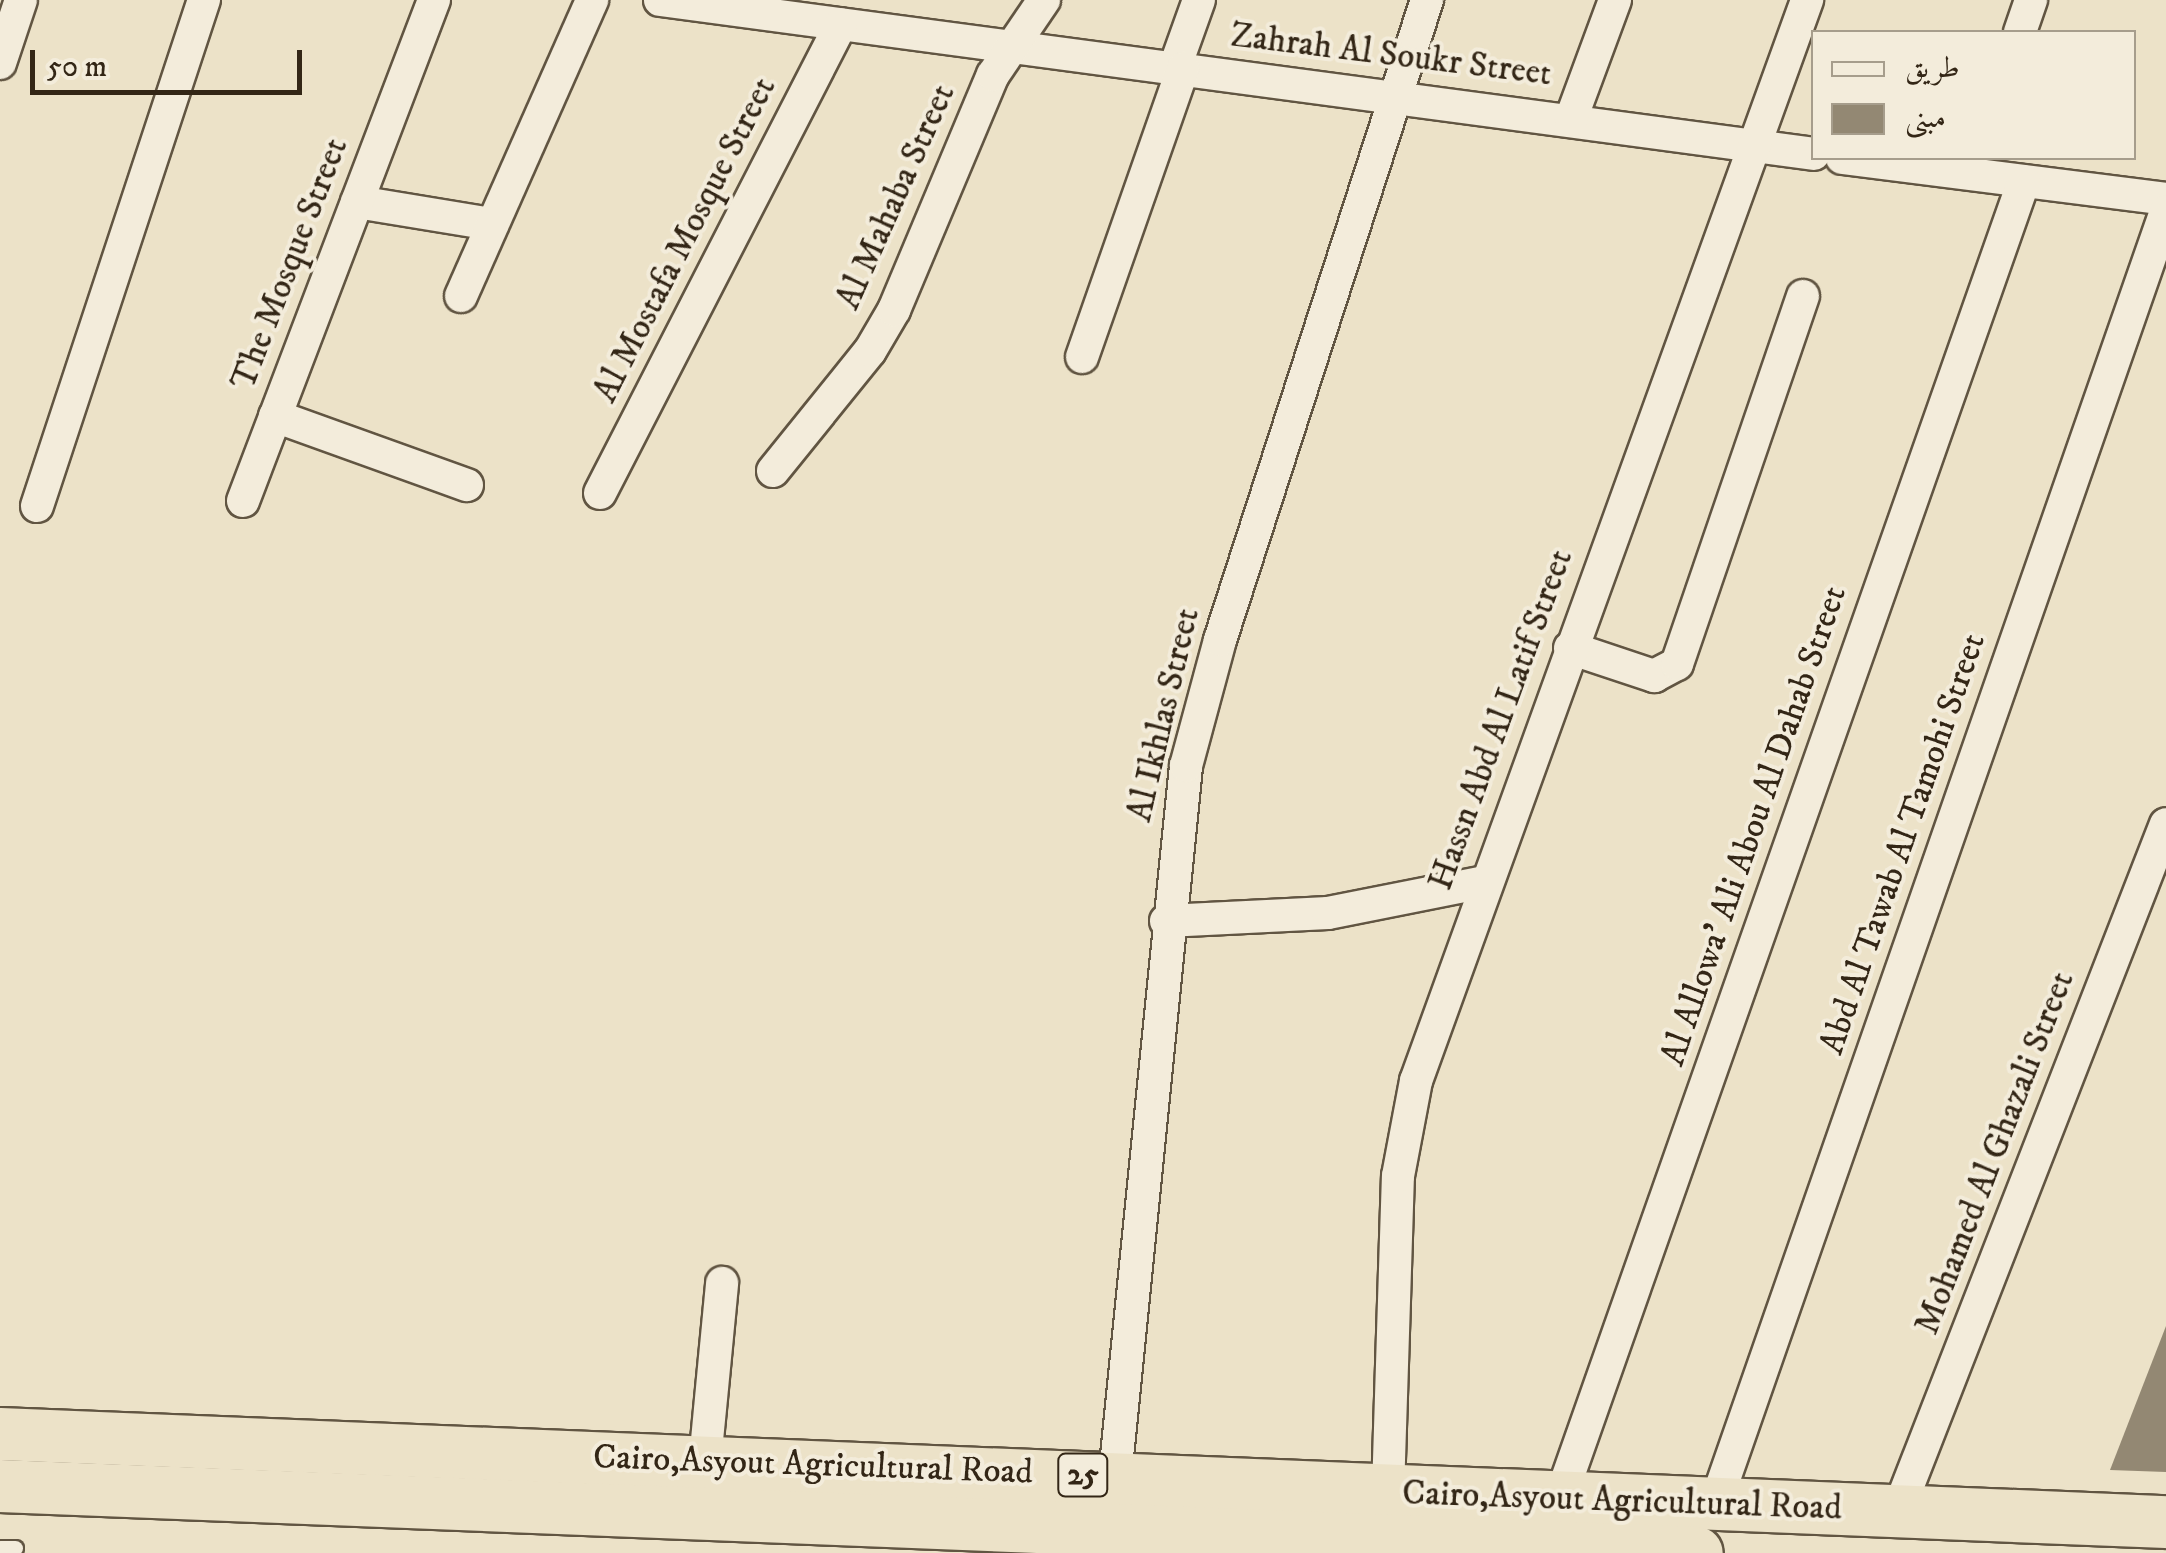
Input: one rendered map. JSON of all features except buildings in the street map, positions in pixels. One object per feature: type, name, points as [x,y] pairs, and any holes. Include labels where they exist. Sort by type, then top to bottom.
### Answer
[{"type":"highway","name":"Cairo,Asyout Agricultural Road","points":[[0,1434],[1115,1476],[1388,1492],[2166,1522]]},
{"type":"highway","name":"Cairo,Asyout Agricultural Road","points":[[0,1486],[1697,1553]]},
{"type":"street","points":[[0,63],[21,0]]},
{"type":"street","points":[[37,506],[204,0]]},
{"type":"street","name":"The Mosque Street","points":[[244,501],[434,0]]},
{"type":"street","points":[[461,296],[592,0]]},
{"type":"street","name":"Zahrah Al Soukr Street","points":[[660,0],[774,8],[841,24],[1811,154]]},
{"type":"street","name":"Al Mahaba Street","points":[[773,471],[870,351],[894,310],[993,75],[1044,0]]},
{"type":"street","points":[[1082,357],[1199,0]]},
{"type":"street","name":"Al Ikhlas Street","points":[[1115,1476],[1166,920],[1202,700],[1392,97],[1427,0]]},
{"type":"street","points":[[1571,119],[1615,0]]},
{"type":"street","name":"Hassn Abd Al Latif Street","points":[[1388,1492],[1402,1138],[1484,882],[1807,0]]},
{"type":"street","points":[[2021,30],[2032,0]]},
{"type":"street","name":"Al Mostafa Mosque Street","points":[[600,492],[841,24]]},
{"type":"street","points":[[1874,160],[1971,166],[2024,181],[2166,199]]},
{"type":"street","name":"Al Allowa' Ali Abou Al Dahab Street","points":[[1560,1498],[2024,181]]},
{"type":"street","points":[[357,202],[492,224]]},
{"type":"street","name":"Abd Al Tawab Al Tamohi Street","points":[[1714,1504],[2166,211]]},
{"type":"street","points":[[1570,648],[1654,676],[1677,664],[1803,296]]},
{"type":"street","points":[[275,416],[467,485]]},
{"type":"street","name":"Mohamed Al Ghazali Street","points":[[1898,1511],[2166,824]]},
{"type":"street","points":[[1166,920],[1328,913],[1484,882]]},
{"type":"street","points":[[705,1461],[722,1283]]}]
